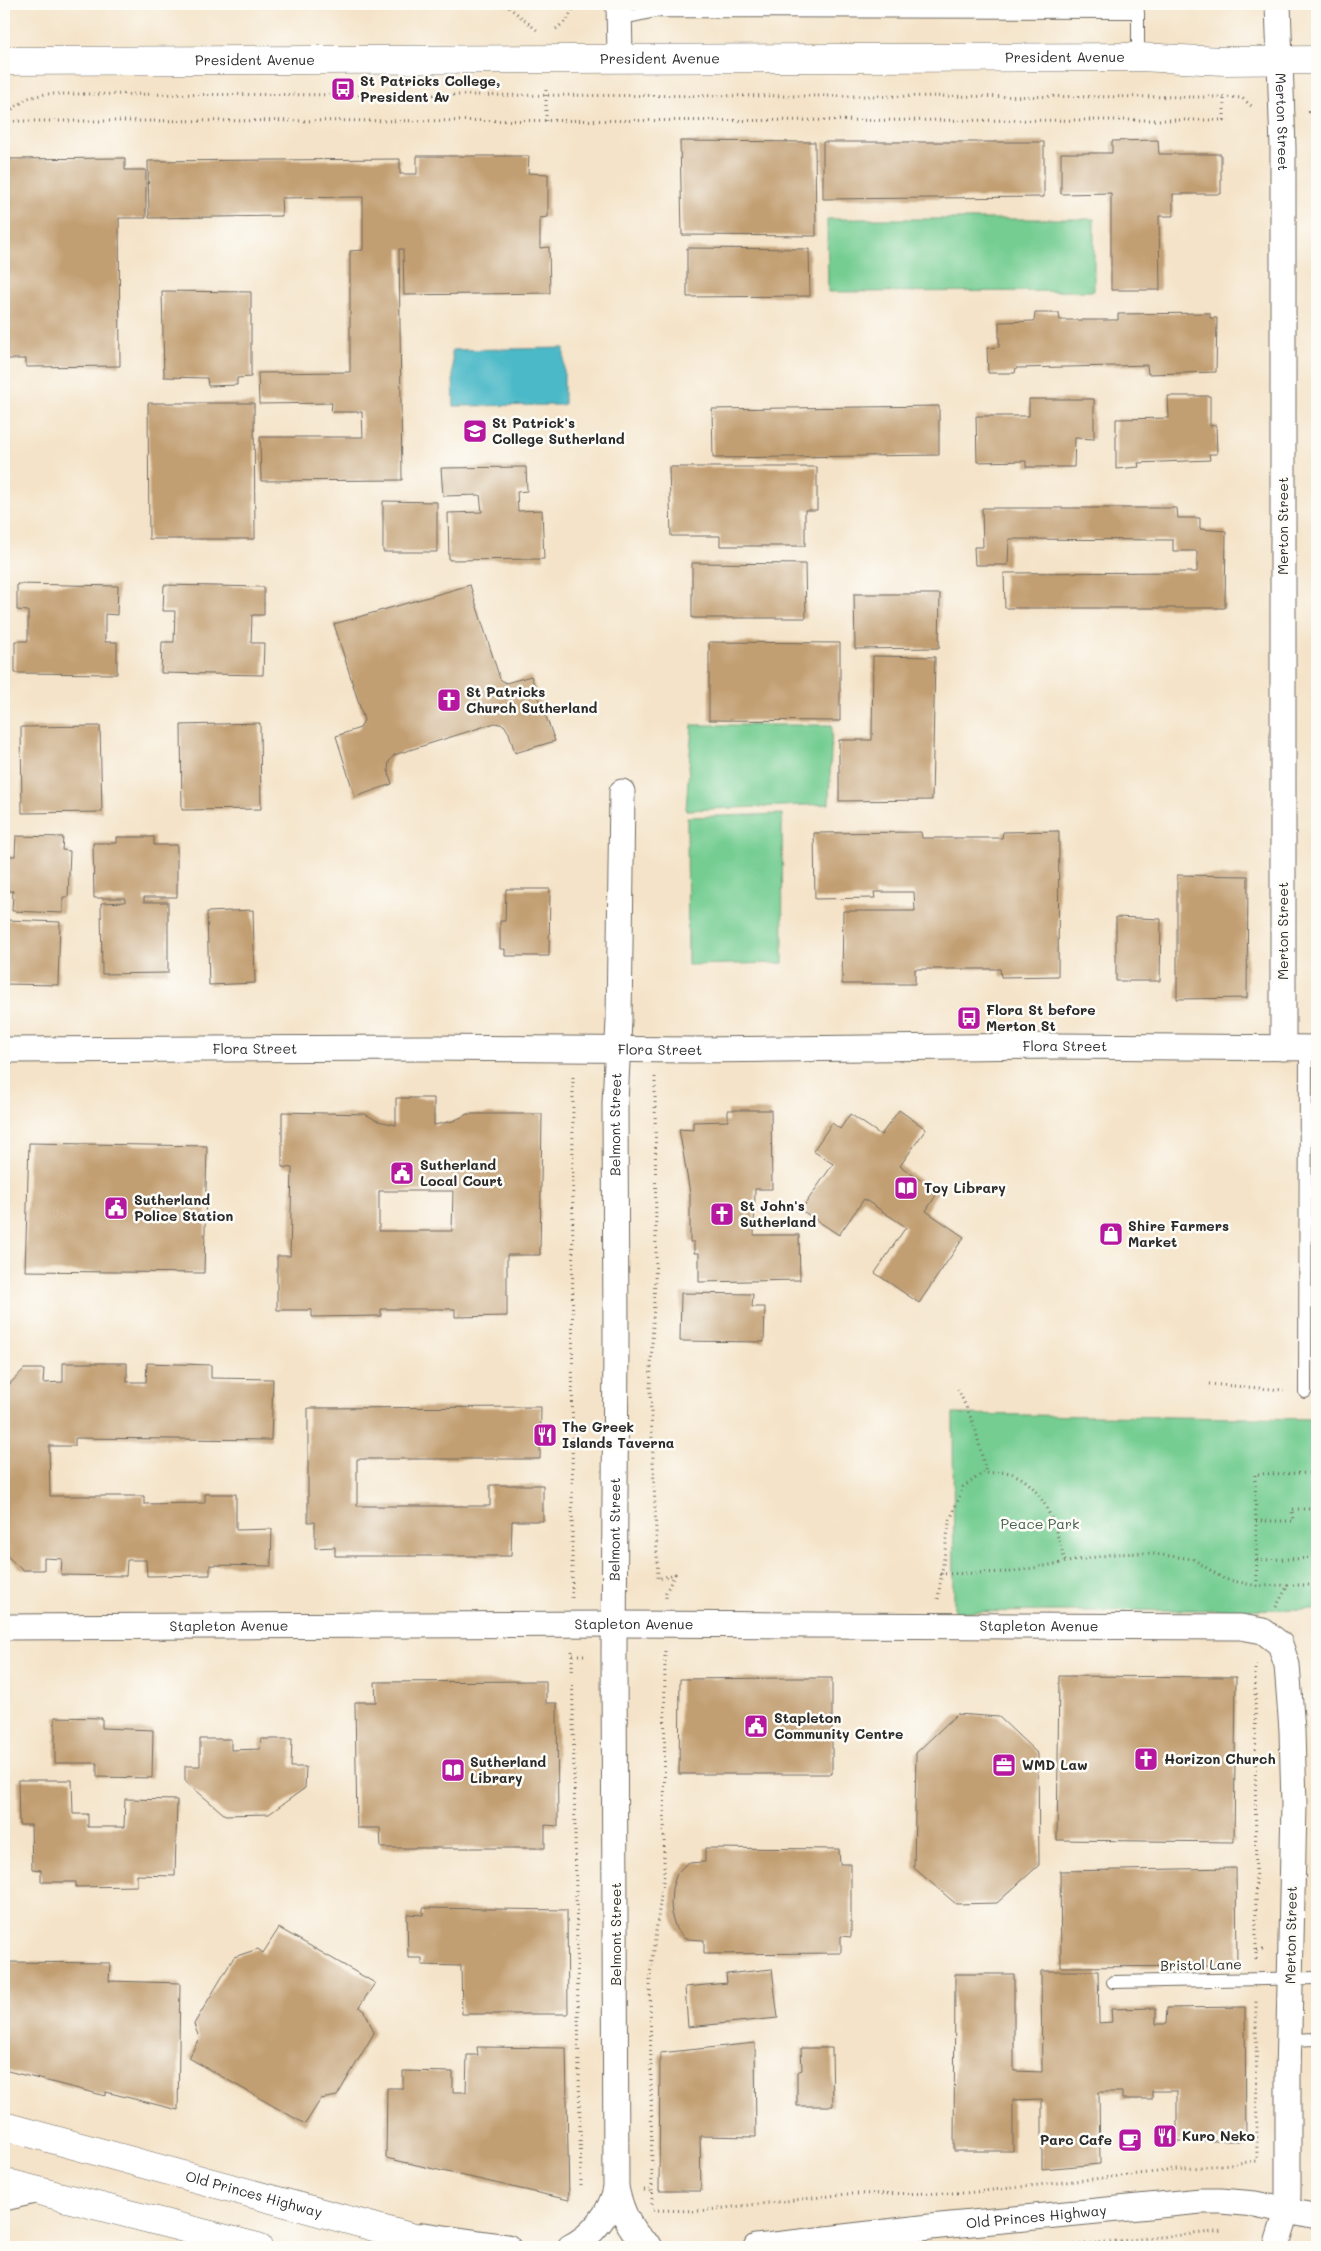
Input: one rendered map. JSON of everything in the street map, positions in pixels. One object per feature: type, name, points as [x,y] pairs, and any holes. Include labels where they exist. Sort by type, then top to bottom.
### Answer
[{"type":"street","name":"Merton Street","points":[[1278,4],[1283,148],[1302,1048]]},
{"type":"street","points":[[619,11],[620,58]]},
{"type":"street","name":"President Avenue","points":[[4,61],[1138,57],[1224,61],[1317,60]]},
{"type":"street","name":"Belmont Street","points":[[570,2247],[583,2239],[603,2218],[616,2188],[614,1654],[618,1061],[622,792]]},
{"type":"street","name":"Flora Street","points":[[4,1050],[400,1048],[618,1061],[1040,1046],[1302,1048]]},
{"type":"street","name":"Stapleton Avenue","points":[[4,1627],[615,1624],[1241,1627],[1263,1631]]},
{"type":"street","name":"Merton Street","points":[[1263,1631],[1280,1644],[1287,1665],[1294,1805],[1289,2040],[1288,2212],[1276,2247]]},
{"type":"street","name":"Old Princes Highway","points":[[4,2126],[377,2228],[508,2247]]},
{"type":"street","points":[[4,2169],[73,2187],[108,2199],[145,2218]]},
{"type":"street","points":[[4,2182],[258,2247]]},
{"type":"street","points":[[616,2188],[630,2225],[643,2242],[650,2247]]},
{"type":"street","points":[[4,2198],[38,2190]]},
{"type":"street","name":"Old Princes Highway","points":[[756,2247],[926,2237],[1202,2201],[1236,2202],[1317,2217]]},
{"type":"street","points":[[174,2226],[227,2247]]},
{"type":"street","points":[[377,2228],[447,2247]]},
{"type":"lane","points":[[619,11],[1138,12],[1138,57]]},
{"type":"lane","name":"Merton Street","points":[[1302,1048],[1305,1392]]},
{"type":"lane","name":"Bristol Lane","points":[[1113,1982],[1317,1978]]},
{"type":"lane","points":[[1289,2040],[1317,2039]]},
{"type":"path","points":[[504,4],[540,32]]},
{"type":"path","points":[[4,115],[28,98],[45,94],[1224,98],[1224,120],[4,121]]},
{"type":"path","points":[[618,1061],[655,1074],[656,1258],[650,1388],[658,1579],[676,1574],[666,1592],[666,1606]]},
{"type":"path","points":[[573,1073],[572,1655],[581,2186]]},
{"type":"path","points":[[1209,1384],[1305,1392]]},
{"type":"path","points":[[958,1389],[975,1427],[986,1473]]},
{"type":"path","points":[[936,1626],[940,1574],[949,1523],[963,1487],[986,1473],[1013,1473],[1036,1490],[1051,1515],[1065,1561]]},
{"type":"path","points":[[1257,1586],[1255,1474],[1317,1473]]},
{"type":"path","points":[[1256,1521],[1293,1521],[1292,1509],[1317,1509]]},
{"type":"path","points":[[940,1574],[1010,1572],[1113,1554],[1146,1553],[1193,1559],[1224,1579],[1257,1586],[1317,1585]]},
{"type":"path","points":[[1256,1560],[1317,1558]]},
{"type":"path","points":[[665,1644],[664,1874],[650,1974],[652,2210],[698,2211],[847,2194],[966,2193],[1257,2162],[1256,1664],[1249,1656],[1288,1585]]},
{"type":"path","points":[[572,1655],[614,1654]]},
{"type":"path","points":[[656,1654],[675,1654]]},
{"type":"path","points":[[1256,1950],[1291,1950]]},
{"type":"path","points":[[643,2190],[652,2191]]},
{"type":"path","points":[[1055,2247],[1230,2230]]},
{"type":"green space","points":[[827,219],[1094,219],[1094,291],[828,292]]},
{"type":"green space","points":[[692,725],[832,725],[829,804],[686,810]]},
{"type":"green space","points":[[782,814],[783,963],[688,965],[687,817]]},
{"type":"green space","name":"Peace Park","points":[[953,1414],[1317,1419],[1317,1609],[954,1612]]},
{"type":"water","points":[[564,348],[564,405],[454,406],[452,350]]},
{"type":"building","points":[[1158,140],[1159,154],[1221,154],[1221,194],[1173,194],[1173,216],[1159,216],[1160,290],[1111,290],[1111,193],[1061,194],[1061,153],[1112,153],[1112,141]]},
{"type":"building","points":[[680,141],[815,142],[816,236],[682,235]]},
{"type":"building","points":[[823,142],[1044,142],[1044,197],[823,199]]},
{"type":"building","points":[[417,156],[529,156],[528,173],[548,174],[548,217],[540,218],[540,248],[549,247],[550,293],[404,295],[403,249],[399,249],[402,480],[261,481],[260,437],[363,437],[362,412],[331,412],[332,403],[259,404],[258,373],[350,372],[350,251],[363,250],[363,197],[281,198],[282,216],[149,218],[148,161],[400,159],[400,174],[417,174]]},
{"type":"building","points":[[125,158],[125,170],[146,170],[146,218],[119,218],[120,366],[26,367],[26,359],[4,359],[4,159]]},
{"type":"building","points":[[687,248],[809,249],[810,296],[687,297]]},
{"type":"building","points":[[162,291],[251,292],[251,377],[237,378],[237,385],[208,386],[207,378],[164,377]]},
{"type":"building","points":[[1035,313],[1059,313],[1060,320],[1118,320],[1118,314],[1210,313],[1210,318],[1217,318],[1216,372],[1148,374],[1147,365],[1016,368],[1015,373],[988,373],[987,348],[999,347],[999,322],[1034,321]]},
{"type":"building","points":[[1168,396],[1210,396],[1210,426],[1216,425],[1217,454],[1209,454],[1210,460],[1138,463],[1139,467],[1116,469],[1116,419],[1169,418]]},
{"type":"building","points":[[1029,399],[1094,399],[1094,439],[1075,438],[1074,467],[1026,467],[1026,461],[977,462],[976,416],[1029,416]]},
{"type":"building","points":[[148,403],[254,403],[255,539],[149,539]]},
{"type":"building","points":[[939,406],[939,455],[713,458],[712,409]]},
{"type":"building","points":[[526,467],[527,491],[517,492],[518,511],[542,510],[544,559],[449,560],[448,513],[482,512],[480,495],[443,496],[441,468]]},
{"type":"building","points":[[669,467],[817,467],[817,510],[805,510],[805,546],[720,546],[720,536],[671,536]]},
{"type":"building","points":[[383,501],[437,502],[437,552],[383,552]]},
{"type":"building","points":[[982,508],[1177,508],[1178,518],[1200,518],[1200,529],[1226,531],[1225,608],[1005,608],[1004,573],[1197,572],[1197,551],[1173,551],[1173,540],[1009,539],[1008,565],[975,565],[974,547],[983,547]]},
{"type":"building","points":[[692,563],[805,564],[806,618],[692,618]]},
{"type":"building","points":[[17,584],[118,586],[117,615],[105,614],[105,642],[117,642],[117,674],[15,673],[15,641],[28,641],[28,611],[17,610]]},
{"type":"building","points":[[164,585],[264,587],[264,615],[252,615],[251,643],[264,643],[263,675],[161,673],[162,642],[174,642],[175,611],[163,611]]},
{"type":"building","points":[[470,585],[500,679],[506,683],[531,676],[555,741],[515,753],[509,733],[504,725],[495,723],[394,755],[389,762],[388,770],[392,784],[355,797],[336,736],[360,728],[364,720],[334,624]]},
{"type":"building","points":[[854,594],[940,594],[939,648],[855,649]]},
{"type":"building","points":[[709,642],[840,643],[840,721],[709,720]]},
{"type":"building","points":[[873,656],[935,657],[932,800],[839,801],[839,740],[872,740]]},
{"type":"building","points":[[260,723],[261,809],[182,810],[181,725]]},
{"type":"building","points":[[100,726],[102,812],[22,813],[21,727]]},
{"type":"building","points":[[1059,831],[1058,976],[1001,977],[1000,969],[915,969],[915,984],[842,984],[843,911],[915,911],[914,892],[874,892],[875,898],[815,899],[814,833],[921,832],[922,838],[1002,838],[1003,832]]},
{"type":"building","points":[[16,836],[63,837],[62,850],[70,851],[68,897],[63,897],[63,913],[12,911],[13,891],[4,891],[4,856],[15,856]]},
{"type":"building","points":[[117,837],[154,837],[154,845],[177,845],[177,897],[144,897],[144,902],[168,902],[168,973],[102,974],[101,903],[125,902],[125,898],[94,898],[93,843],[117,843]]},
{"type":"building","points":[[1177,875],[1248,876],[1247,998],[1177,999]]},
{"type":"building","points":[[506,889],[550,889],[549,956],[505,956],[505,949],[500,949],[500,921],[505,921]]},
{"type":"building","points":[[253,910],[255,983],[209,985],[207,912]]},
{"type":"building","points":[[1116,917],[1161,919],[1160,981],[1116,981]]},
{"type":"building","points":[[7,920],[60,922],[58,985],[4,984]]},
{"type":"building","points":[[396,1098],[434,1098],[434,1125],[453,1121],[468,1114],[542,1114],[540,1255],[507,1255],[507,1316],[455,1317],[455,1309],[381,1309],[381,1316],[312,1317],[312,1310],[277,1310],[277,1256],[290,1256],[292,1168],[282,1167],[282,1112],[365,1114],[378,1121],[396,1125]],"holes":[[[379,1191],[453,1191],[452,1231],[379,1231]]]},
{"type":"building","name":"St John's Sutherland","points":[[728,1110],[771,1110],[772,1189],[755,1189],[754,1235],[799,1235],[800,1280],[699,1282],[699,1253],[694,1253],[694,1242],[690,1242],[690,1193],[679,1129],[693,1130],[693,1122],[728,1121]]},
{"type":"building","points":[[899,1110],[926,1129],[900,1166],[938,1192],[926,1211],[964,1237],[919,1303],[875,1273],[906,1227],[864,1199],[839,1235],[801,1210],[833,1164],[813,1151],[832,1123],[840,1129],[850,1114],[881,1135]]},
{"type":"building","name":"Sutherland Police Station","points":[[29,1143],[207,1146],[204,1273],[25,1271]]},
{"type":"building","points":[[681,1293],[753,1294],[752,1307],[765,1307],[764,1342],[680,1341]]},
{"type":"building","points":[[63,1363],[127,1363],[127,1382],[146,1382],[147,1363],[211,1365],[211,1378],[273,1379],[271,1440],[75,1438],[75,1446],[49,1446],[50,1496],[144,1496],[144,1504],[205,1503],[205,1494],[236,1494],[236,1530],[272,1529],[271,1566],[210,1565],[210,1575],[147,1576],[146,1560],[127,1560],[126,1576],[61,1575],[62,1559],[44,1558],[44,1570],[22,1570],[4,1553],[4,1390],[24,1369],[44,1369],[43,1383],[63,1382]]},
{"type":"building","points":[[541,1407],[540,1459],[357,1459],[357,1506],[490,1506],[490,1485],[543,1485],[543,1521],[512,1521],[511,1556],[335,1556],[335,1547],[315,1548],[315,1522],[308,1522],[308,1408]]},
{"type":"building","name":"Horizon Church","points":[[1059,1676],[1236,1677],[1234,1842],[1057,1840]]},
{"type":"building","name":"Stapleton Community Centre","points":[[832,1678],[832,1774],[679,1774],[680,1679]]},
{"type":"building","points":[[546,1681],[546,1703],[557,1703],[558,1826],[545,1825],[545,1848],[381,1848],[380,1828],[357,1828],[355,1702],[376,1702],[375,1682]]},
{"type":"building","points":[[957,1714],[999,1717],[1038,1754],[1039,1865],[997,1903],[956,1904],[914,1868],[916,1753]]},
{"type":"building","points":[[55,1717],[102,1718],[102,1728],[153,1730],[152,1778],[97,1777],[97,1763],[55,1763]]},
{"type":"building","points":[[200,1739],[231,1739],[231,1750],[260,1749],[261,1739],[292,1739],[291,1767],[306,1767],[305,1788],[269,1814],[225,1815],[185,1781],[185,1766],[200,1766]]},
{"type":"building","points":[[18,1780],[72,1780],[73,1814],[88,1814],[88,1827],[124,1827],[125,1799],[177,1800],[175,1876],[137,1875],[137,1886],[76,1887],[76,1882],[41,1882],[41,1870],[32,1869],[31,1825],[19,1825]]},
{"type":"building","points":[[705,1848],[839,1849],[840,1864],[851,1864],[851,1937],[841,1936],[841,1953],[704,1954],[704,1940],[685,1939],[676,1929],[671,1903],[672,1888],[677,1873],[687,1863],[705,1862]]},
{"type":"building","points":[[1236,1868],[1237,1966],[1061,1967],[1060,1871]]},
{"type":"building","points":[[423,1908],[567,1910],[568,2014],[462,2014],[461,1966],[422,1965],[422,1958],[408,1958],[407,1914],[423,1915]]},
{"type":"building","points":[[279,1928],[375,1983],[359,2007],[365,2011],[374,2033],[337,2096],[321,2099],[305,2124],[189,2058],[199,2038],[194,2024],[234,1957],[258,1949],[263,1953]]},
{"type":"building","points":[[4,1962],[110,1963],[109,1981],[180,1983],[178,2110],[106,2092],[106,2096],[4,2070]]},
{"type":"building","points":[[772,1969],[778,2018],[688,2027],[685,1987],[727,1983],[726,1974]]},
{"type":"building","points":[[1041,1971],[1098,1971],[1099,2023],[1112,2022],[1111,2009],[1156,2008],[1156,2024],[1166,2024],[1167,2008],[1245,2007],[1246,2141],[1177,2141],[1177,2091],[1152,2091],[1152,2099],[1122,2099],[1122,2092],[1099,2092],[1100,2164],[1042,2169],[1042,2099],[1013,2100],[1013,2151],[954,2151],[955,1974],[1014,1974],[1014,2071],[1042,2072]]},
{"type":"building","points":[[755,2043],[756,2137],[700,2136],[701,2191],[659,2191],[660,2053]]},
{"type":"building","points":[[477,2047],[566,2048],[569,2200],[386,2158],[387,2088],[403,2088],[403,2071],[453,2072],[453,2092],[466,2092],[467,2055],[478,2055]]},
{"type":"building","points":[[801,2048],[832,2048],[833,2106],[797,2106],[797,2072],[802,2070]]},
{"type":"place","name":"St Patricks College, President Av","points":[[343,89]]},
{"type":"place","name":"St Patrick's College Sutherland","points":[[475,431]]},
{"type":"place","name":"St Patricks Church Sutherland","points":[[449,700]]},
{"type":"place","name":"Flora St before Merton St","points":[[969,1018]]},
{"type":"place","name":"Sutherland Local Court","points":[[402,1173]]},
{"type":"place","name":"Toy Library","points":[[906,1188]]},
{"type":"place","name":"Sutherland Police Station","points":[[116,1208]]},
{"type":"place","name":"St John's Sutherland","points":[[722,1214]]},
{"type":"place","name":"Shire Farmers Market","points":[[1111,1234]]},
{"type":"place","name":"The Greek Islands Taverna","points":[[545,1435]]},
{"type":"place","name":"Stapleton Community Centre","points":[[756,1726]]},
{"type":"place","name":"Horizon Church","points":[[1146,1759]]},
{"type":"place","name":"WMD Law","points":[[1004,1765]]},
{"type":"place","name":"Sutherland Library","points":[[453,1770]]},
{"type":"place","name":"Kuro Neko","points":[[1165,2136]]},
{"type":"place","name":"Parc Cafe","points":[[1130,2140]]}]
